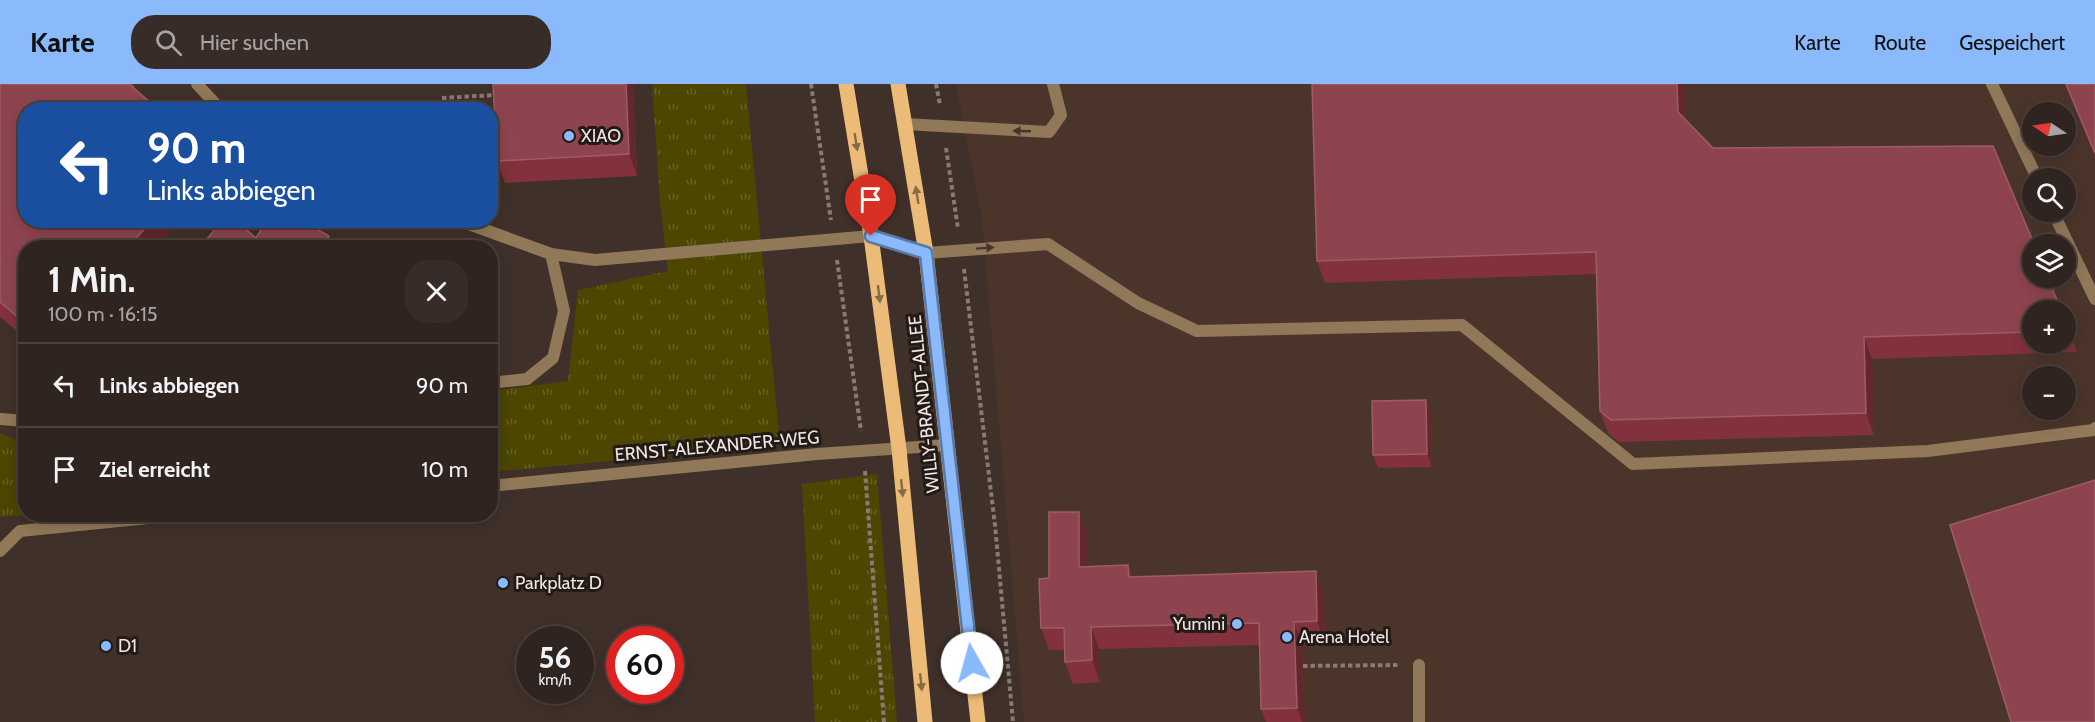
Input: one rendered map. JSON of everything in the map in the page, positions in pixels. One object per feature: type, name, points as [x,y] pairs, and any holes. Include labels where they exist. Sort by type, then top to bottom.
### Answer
[{"type":"main road","name":"WILLY-BRANDT-ALLEE","points":[[846,84],[871,236],[899,449],[926,722]]},
{"type":"main road","name":"WILLY-BRANDT-ALLEE","points":[[898,84],[926,253],[978,722]]},
{"type":"street","points":[[197,84],[214,102]]},
{"type":"street","points":[[905,124],[1049,132],[1061,116],[1053,84]]},
{"type":"street","points":[[1992,84],[2032,168]]},
{"type":"street","points":[[2058,222],[2095,298]]},
{"type":"street","points":[[480,228],[551,254],[595,260],[871,236],[926,253],[1048,244],[1138,303],[1197,331],[1462,325],[1633,464],[1928,451],[2095,428]]},
{"type":"street","points":[[498,382],[527,379],[553,358],[564,311],[551,254]]},
{"type":"street","points":[[0,419],[18,420]]},
{"type":"street","name":"ERNST-ALEXANDER-WEG","points":[[498,485],[863,451],[948,446]]},
{"type":"street","points":[[0,551],[20,531],[109,522]]},
{"type":"street","points":[[1419,665],[1419,722]]},
{"type":"path","points":[[811,84],[863,451],[884,722]]},
{"type":"path","points":[[936,84],[962,250],[995,525],[1013,722]]},
{"type":"path","points":[[442,98],[500,95]]},
{"type":"path","points":[[1303,666],[1419,665]]},
{"type":"shaded area","points":[[956,84],[2095,84],[2095,722],[1024,722],[982,219]]},
{"type":"green space","points":[[652,84],[746,84],[780,445],[498,471],[498,390],[568,381],[578,290],[668,271],[660,202]]},
{"type":"green space","points":[[0,433],[18,441],[18,516],[0,517]]},
{"type":"green space","points":[[877,474],[897,722],[815,722],[802,484]]},
{"type":"building","points":[[0,84],[129,84],[150,102],[18,102],[18,228],[145,228],[135,240],[18,240],[18,317],[0,302]]},
{"type":"building","name":"XIAO","points":[[493,84],[626,84],[629,154],[498,161],[498,102],[494,102]]},
{"type":"building","points":[[1312,84],[1677,84],[1678,112],[1713,148],[1993,146],[2022,215],[2022,222],[2025,222],[2030,234],[2022,234],[2022,288],[2052,288],[2057,300],[2022,300],[2022,332],[1864,337],[1866,413],[1611,420],[1600,411],[1596,252],[1317,261]]},
{"type":"building","points":[[2066,84],[2095,84],[2095,153],[2076,108],[2076,102],[2074,102]]},
{"type":"building","points":[[216,228],[244,228],[256,238],[262,228],[315,228],[329,236],[327,240],[206,240]]},
{"type":"building","points":[[1426,400],[1427,454],[1373,455],[1372,401]]},
{"type":"building","points":[[2095,480],[2095,722],[2011,722],[1950,525]]},
{"type":"building","points":[[1049,512],[1079,512],[1079,567],[1128,565],[1129,577],[1316,571],[1317,621],[1294,622],[1297,708],[1261,709],[1259,623],[1091,627],[1092,660],[1065,662],[1064,628],[1041,628],[1039,579],[1049,578]]},
{"type":"place","name":"XIAO","points":[[569,136]]},
{"type":"place","name":"Parkplatz D","points":[[503,583]]},
{"type":"place","name":"Yumini","points":[[1237,624]]},
{"type":"place","name":"Arena Hotel","points":[[1287,637]]},
{"type":"place","name":"D1","points":[[106,646]]},
{"type":"route","points":[[871,236],[926,253],[972,663]]}]
